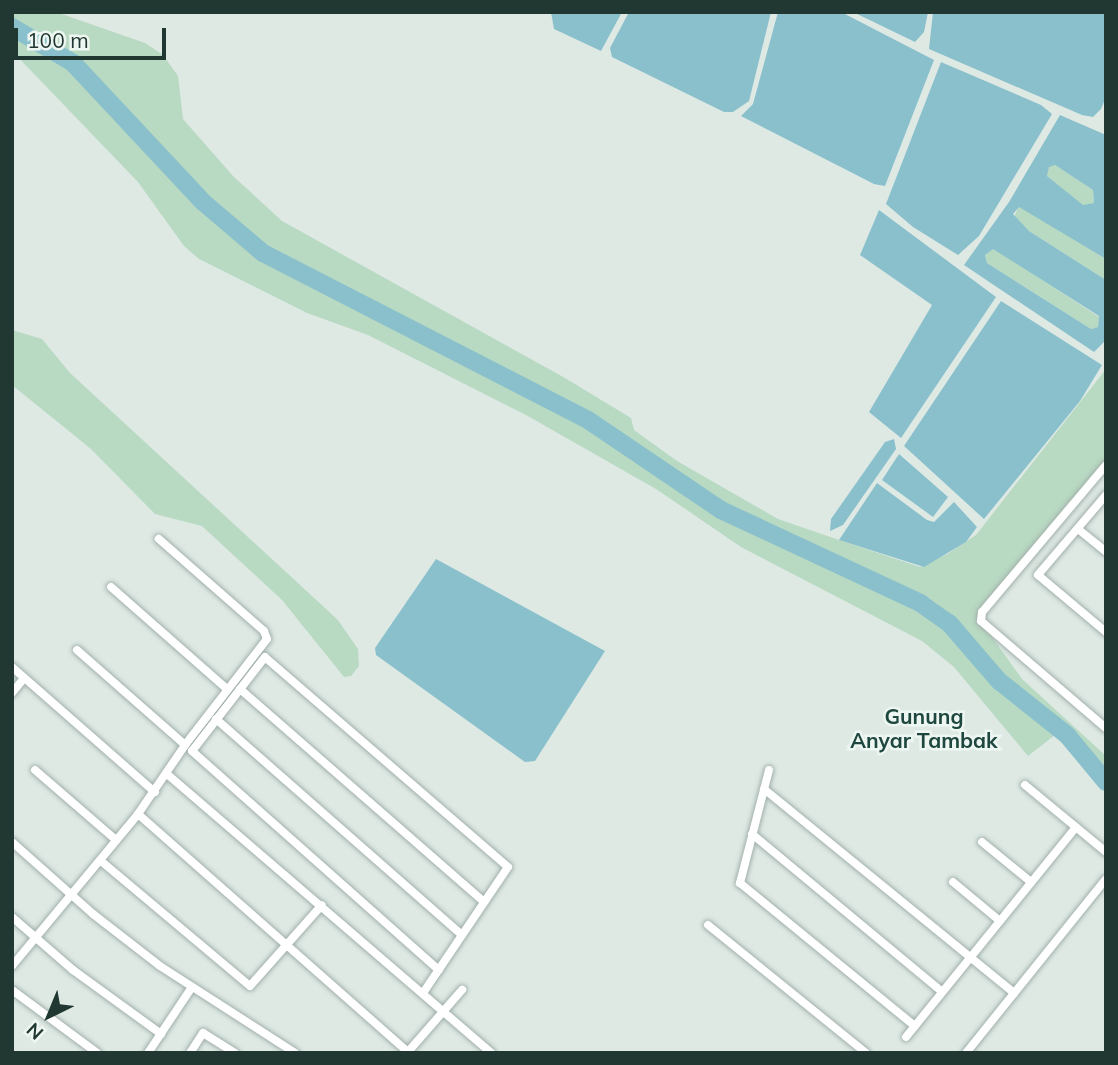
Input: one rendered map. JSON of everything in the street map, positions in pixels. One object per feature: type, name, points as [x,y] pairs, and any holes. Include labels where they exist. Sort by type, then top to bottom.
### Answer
[{"type":"street","points":[[1106,465],[982,612],[981,621],[987,630],[1106,728]]},
{"type":"street","points":[[1106,495],[1038,575],[1106,632]]},
{"type":"street","points":[[1078,528],[1106,552]]},
{"type":"street","points":[[12,966],[138,814],[185,745],[267,639],[264,631],[159,539]]},
{"type":"street","points":[[111,587],[227,690]]},
{"type":"street","points":[[77,650],[185,745]]},
{"type":"street","points":[[423,993],[439,970],[508,867],[265,657],[192,751],[439,970]]},
{"type":"street","points":[[12,667],[155,792]]},
{"type":"street","points":[[12,693],[24,678]]},
{"type":"street","points":[[240,689],[484,902]]},
{"type":"street","points":[[216,719],[462,935]]},
{"type":"street","points":[[35,770],[116,840]]},
{"type":"street","points":[[769,770],[740,883],[915,1026]]},
{"type":"street","points":[[167,774],[491,1053]]},
{"type":"street","points":[[1025,785],[1106,852]]},
{"type":"street","points":[[764,789],[1014,993]]},
{"type":"street","points":[[138,814],[408,1052],[462,990]]},
{"type":"street","points":[[905,1037],[1076,827]]},
{"type":"street","points":[[752,834],[942,992]]},
{"type":"street","points":[[12,842],[72,895],[192,987],[295,1053]]},
{"type":"street","points":[[982,842],[1031,882]]},
{"type":"street","points":[[101,861],[250,986],[322,905]]},
{"type":"street","points":[[966,1053],[1106,879]]},
{"type":"street","points":[[953,882],[1000,921]]},
{"type":"street","points":[[12,917],[161,1034]]},
{"type":"street","points":[[708,925],[866,1053]]},
{"type":"street","points":[[148,1053],[192,987]]},
{"type":"street","points":[[12,990],[97,1053]]},
{"type":"street","points":[[190,1053],[201,1033],[206,1033],[235,1053]]},
{"type":"green space","points":[[12,12],[56,12],[145,43],[163,55],[178,76],[183,119],[233,176],[282,221],[565,378],[631,418],[634,430],[677,461],[778,519],[920,567],[949,553],[976,535],[1106,369],[1106,465],[982,612],[987,630],[1022,679],[1106,756],[1106,791],[1055,735],[1028,756],[954,667],[922,641],[741,547],[656,489],[526,415],[368,335],[307,313],[199,259],[184,246],[138,182],[12,51]]},
{"type":"green space","points":[[1055,165],[1093,190],[1094,203],[1083,206],[1047,176],[1049,166]]},
{"type":"green space","points":[[1019,206],[1106,259],[1106,280],[1029,231],[1014,217]]},
{"type":"green space","points":[[993,248],[1099,317],[1098,327],[1091,329],[987,263],[985,255]]},
{"type":"green space","points":[[12,330],[42,339],[70,373],[338,620],[358,649],[359,666],[351,676],[344,677],[282,600],[202,526],[155,514],[91,449],[12,385]]},
{"type":"water","points":[[551,12],[622,12],[601,51],[554,29]]},
{"type":"water","points":[[629,12],[771,12],[749,101],[733,112],[724,112],[612,57],[610,48]]},
{"type":"water","points":[[778,12],[841,12],[934,60],[885,186],[874,184],[741,116],[753,104]]},
{"type":"water","points":[[853,12],[928,12],[924,32],[915,42]]},
{"type":"water","points":[[933,12],[1106,12],[1106,97],[1101,109],[1093,117],[1082,115],[929,49]]},
{"type":"water","points":[[941,62],[1041,105],[1052,114],[979,236],[958,255],[913,227],[886,204]]},
{"type":"water","points":[[1060,115],[1106,135],[1106,259],[1019,207],[1013,214],[1029,231],[1106,280],[1106,340],[1094,352],[964,265],[1009,202]],"holes":[[[1055,165],[1093,190],[1094,203],[1083,205],[1047,176],[1049,167]],[[993,249],[1099,316],[1098,327],[1091,329],[987,263],[985,255]]]},
{"type":"water","points":[[879,210],[996,297],[901,438],[869,412],[932,305],[860,255]]},
{"type":"water","points":[[1001,301],[1102,365],[1080,401],[984,519],[904,446]]},
{"type":"water","points":[[894,439],[896,449],[843,525],[830,531],[831,519],[885,442]]},
{"type":"water","points":[[899,454],[948,497],[933,517],[882,480]]},
{"type":"water","points":[[877,483],[927,520],[934,522],[954,502],[977,527],[966,542],[924,567],[839,540]]},
{"type":"water","points":[[436,559],[605,651],[535,761],[525,762],[376,655],[375,648]]},
{"type":"waterway","points":[[12,27],[73,63],[203,202],[263,253],[588,420],[721,510],[920,603],[949,623],[999,681],[1067,735],[1106,782]]},
{"type":"district","name":"Gunung Anyar Tambak","points":[[924,728]]}]
